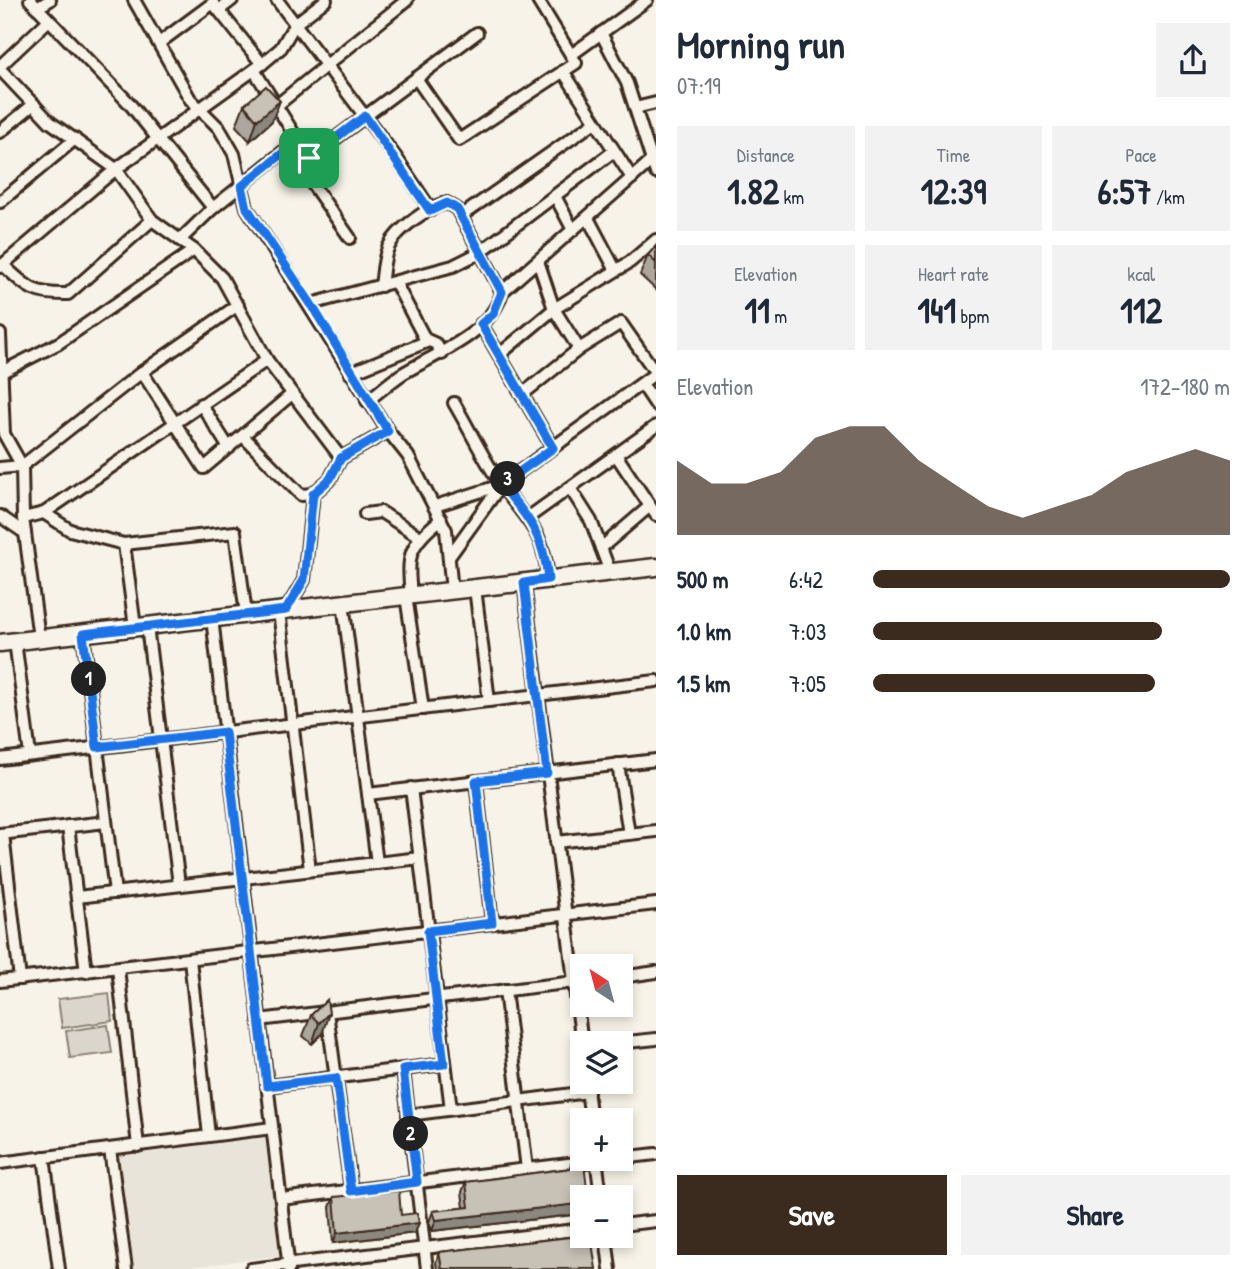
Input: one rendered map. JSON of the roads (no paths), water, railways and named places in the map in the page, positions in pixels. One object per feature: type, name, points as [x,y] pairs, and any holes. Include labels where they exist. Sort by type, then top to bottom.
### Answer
[{"type":"street","points":[[33,4],[50,0]]},
{"type":"street","points":[[134,0],[190,99],[200,106],[219,128],[234,154],[247,208],[311,304],[367,401],[408,456],[435,506],[446,530],[452,591]]},
{"type":"street","points":[[219,10],[232,0]]},
{"type":"street","points":[[277,0],[365,116],[430,211]]},
{"type":"street","points":[[152,220],[68,294],[44,295],[29,290],[1,266],[116,169],[200,106],[258,67],[281,48],[295,24],[326,0]]},
{"type":"street","points":[[276,106],[407,0]]},
{"type":"street","points":[[571,55],[647,0]]},
{"type":"street","points":[[416,78],[459,140],[576,63],[538,1]]},
{"type":"street","points":[[159,43],[213,3],[258,67],[276,106],[309,158],[313,185],[350,237]]},
{"type":"street","points":[[33,4],[129,103],[213,208]]},
{"type":"street","points":[[49,20],[0,68],[50,122],[116,169],[152,220],[194,250],[222,278],[267,360],[341,458]]},
{"type":"street","points":[[309,158],[477,33]]},
{"type":"street","points":[[601,33],[627,83],[651,143],[651,161],[656,173]]},
{"type":"street","points":[[563,71],[632,178]]},
{"type":"street","points":[[635,108],[656,103]]},
{"type":"street","points":[[0,132],[34,104]]},
{"type":"street","points":[[461,216],[595,122]]},
{"type":"street","points":[[0,202],[75,139]]},
{"type":"street","points":[[180,240],[213,208],[298,141]]},
{"type":"street","points":[[311,304],[453,266],[479,253],[614,151]]},
{"type":"street","points":[[367,401],[401,375],[442,354],[493,314],[502,292],[651,161]]},
{"type":"street","points":[[555,196],[573,230]]},
{"type":"street","points":[[381,286],[388,247],[399,233],[430,211],[447,203],[461,216],[502,292]]},
{"type":"street","points":[[588,218],[615,269]]},
{"type":"street","points":[[500,354],[554,309],[656,240]]},
{"type":"street","points":[[1,372],[59,343],[194,250]]},
{"type":"street","points":[[537,261],[554,309],[579,349]]},
{"type":"street","points":[[395,282],[426,342]]},
{"type":"street","points":[[0,468],[22,466],[142,372],[238,305]]},
{"type":"street","points":[[435,506],[501,485],[656,373],[621,323],[579,349],[524,393]]},
{"type":"street","points":[[481,324],[524,393],[553,448]]},
{"type":"street","points":[[0,334],[4,435],[22,466],[23,518],[39,638]]},
{"type":"street","points":[[350,373],[426,342],[436,344],[442,354]]},
{"type":"street","points":[[23,518],[44,513],[267,360]]},
{"type":"street","points":[[142,372],[204,468],[292,394]]},
{"type":"street","points":[[642,384],[656,405]]},
{"type":"street","points":[[454,403],[501,485],[528,517],[544,548],[548,579]]},
{"type":"street","points":[[201,404],[229,448]]},
{"type":"street","points":[[528,517],[656,426]]},
{"type":"street","points":[[243,436],[301,495],[313,494],[330,479],[341,458],[388,431]]},
{"type":"street","points":[[601,548],[653,511],[616,455]]},
{"type":"street","points":[[449,558],[501,485]]},
{"type":"street","points":[[570,488],[591,521],[610,572]]},
{"type":"street","points":[[310,870],[283,610],[304,580],[313,494]]},
{"type":"street","points":[[365,513],[381,512],[419,537]]},
{"type":"street","points":[[44,513],[70,530],[124,544],[235,532],[246,614]]},
{"type":"street","points":[[0,516],[25,533]]},
{"type":"street","points":[[423,709],[409,596],[408,563],[411,549],[419,537],[441,519]]},
{"type":"street","points":[[124,544],[162,740],[179,885]]},
{"type":"street","points":[[30,755],[8,642],[656,567]]},
{"type":"street","points":[[524,583],[556,842],[573,954]]},
{"type":"street","points":[[475,588],[489,701]]},
{"type":"street","points":[[343,603],[377,863]]},
{"type":"street","points":[[212,618],[288,1267]]},
{"type":"street","points":[[83,634],[115,893]]},
{"type":"street","points":[[0,759],[656,681]]},
{"type":"street","points":[[368,794],[656,760]]},
{"type":"street","points":[[618,764],[629,834]]},
{"type":"street","points":[[476,781],[492,923]]},
{"type":"street","points":[[411,788],[451,1109]]},
{"type":"street","points":[[20,979],[2,834],[106,822]]},
{"type":"street","points":[[68,826],[86,972]]},
{"type":"street","points":[[556,842],[656,831]]},
{"type":"street","points":[[77,897],[420,858]]},
{"type":"street","points":[[0,981],[656,904]]},
{"type":"street","points":[[190,959],[209,1136]]},
{"type":"street","points":[[118,968],[138,1146]]},
{"type":"street","points":[[634,975],[656,972]]},
{"type":"street","points":[[259,1020],[570,983]]},
{"type":"street","points":[[505,990],[527,1169]]},
{"type":"street","points":[[327,1012],[351,1191]]},
{"type":"street","points":[[633,1041],[656,1039]]},
{"type":"street","points":[[267,1086],[444,1064]]},
{"type":"street","points":[[403,1069],[427,1269]]},
{"type":"street","points":[[408,1115],[519,1101],[570,1090]]},
{"type":"street","points":[[0,1163],[272,1128]]},
{"type":"street","points":[[110,1149],[125,1269]]},
{"type":"street","points":[[633,1156],[656,1154]]},
{"type":"street","points":[[44,1157],[59,1269]]},
{"type":"street","points":[[281,1199],[570,1163]]},
{"type":"street","points":[[633,1224],[656,1221]]},
{"type":"street","points":[[251,1269],[288,1267],[570,1231]]},
{"type":"street","points":[[607,1248],[610,1269]]},
{"type":"street","points":[[359,1256],[361,1269]]}]
